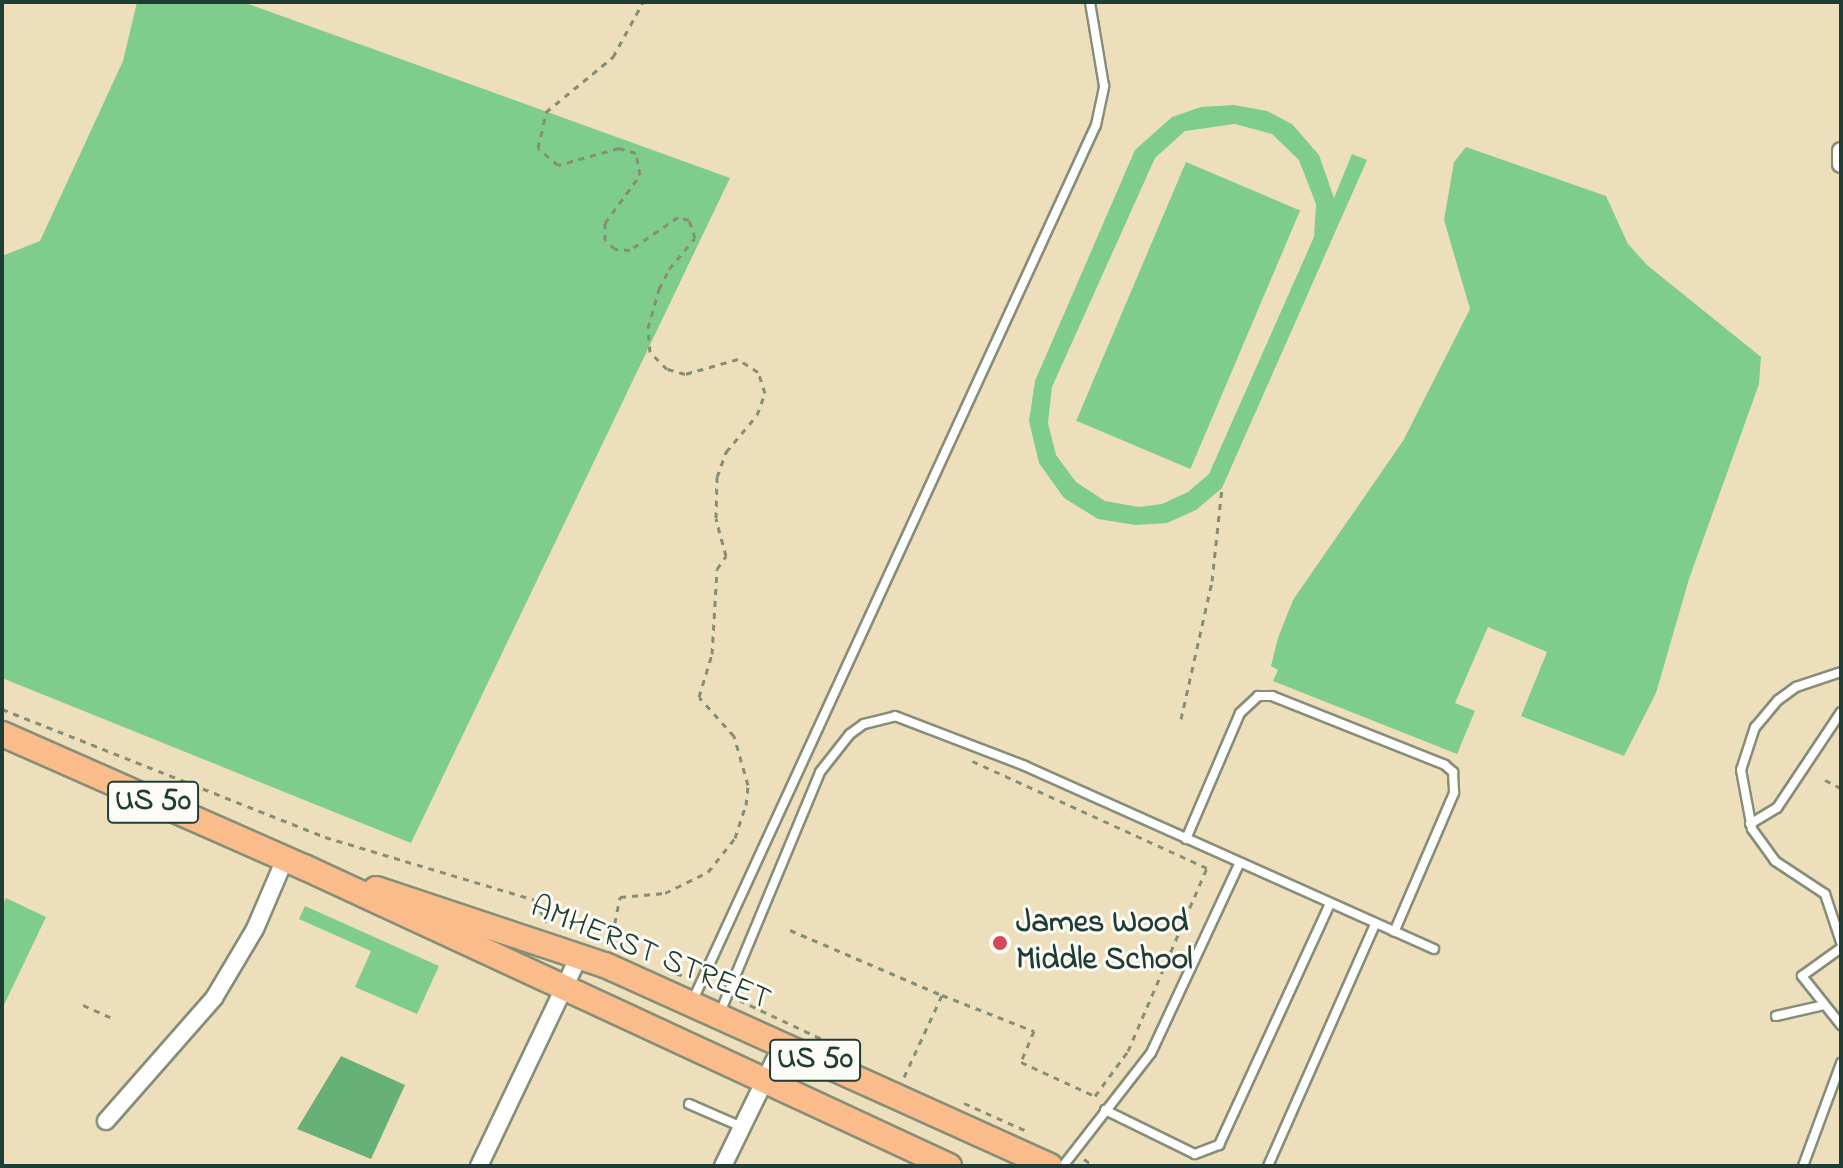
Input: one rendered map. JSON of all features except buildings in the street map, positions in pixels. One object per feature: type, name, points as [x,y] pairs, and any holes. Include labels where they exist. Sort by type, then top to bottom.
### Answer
[{"type":"main road","name":"AMHERST STREET","points":[[2,734],[295,863],[564,991],[949,1166]]},
{"type":"main road","name":"AMHERST STREET","points":[[295,863],[579,956],[719,1015],[1050,1166]]},
{"type":"main road","points":[[644,1028],[694,1036],[706,1032],[719,1015]]},
{"type":"street","points":[[1841,151],[1841,164]]},
{"type":"street","points":[[106,1121],[214,998],[295,863]]},
{"type":"street","points":[[479,1166],[579,956]]},
{"type":"street","points":[[723,1166],[782,1045]]},
{"type":"lane","points":[[692,1003],[1096,125],[1104,86],[1090,2]]},
{"type":"lane","points":[[1841,672],[1796,687],[1755,727],[1741,770],[1750,824],[1775,861],[1825,894],[1839,929],[1841,945],[1802,976],[1841,1025]]},
{"type":"lane","points":[[1186,839],[1240,713],[1258,696],[1272,696],[1445,765],[1453,772],[1454,793],[1394,932]]},
{"type":"lane","points":[[1750,824],[1777,808],[1841,712]]},
{"type":"lane","points":[[719,1015],[820,772],[850,734],[879,718],[911,718],[1434,949]]},
{"type":"lane","points":[[1063,1166],[1151,1053],[1239,864]]},
{"type":"lane","points":[[1105,1110],[1195,1154],[1219,1145],[1330,904]]},
{"type":"lane","points":[[1268,1166],[1375,924]]},
{"type":"lane","points":[[1776,1016],[1824,1005]]},
{"type":"lane","points":[[1803,1166],[1841,1063]]},
{"type":"lane","points":[[689,1104],[742,1127]]},
{"type":"path","points":[[610,947],[620,897],[665,893],[708,872],[735,838],[746,805],[748,785],[734,736],[699,697],[712,654],[717,569],[726,556],[716,518],[717,477],[726,452],[757,415],[765,393],[758,372],[738,359],[685,374],[663,367],[650,352],[648,328],[659,289],[695,238],[689,220],[678,217],[630,250],[615,249],[605,240],[605,223],[640,175],[636,153],[619,148],[558,165],[538,148],[540,123],[552,104],[598,71],[627,37],[643,2]]},
{"type":"path","points":[[1181,719],[1212,581],[1222,488]]},
{"type":"path","points":[[790,930],[1034,1031],[1021,1062],[1095,1096],[1128,1051],[1207,868],[964,757]]},
{"type":"path","points":[[1825,780],[1841,788]]},
{"type":"path","points":[[904,1077],[942,995]]},
{"type":"path","points":[[83,1005],[112,1018]]},
{"type":"green space","points":[[137,2],[243,2],[730,178],[411,843],[2,678],[2,256],[40,241],[123,61]]},
{"type":"green space","points":[[1234,105],[1267,111],[1292,124],[1319,155],[1334,198],[1352,154],[1367,160],[1222,488],[1196,510],[1167,523],[1136,525],[1098,519],[1064,498],[1039,463],[1029,421],[1035,381],[1135,150],[1172,117],[1201,107]],"holes":[[[1235,124],[1272,134],[1299,160],[1316,204],[1314,237],[1209,474],[1188,492],[1162,504],[1139,507],[1105,501],[1076,482],[1056,455],[1048,423],[1052,387],[1155,158],[1185,131]]]},
{"type":"green space","points":[[1466,147],[1606,196],[1628,244],[1647,265],[1761,357],[1759,384],[1689,579],[1656,693],[1624,756],[1521,716],[1547,652],[1488,627],[1455,703],[1475,711],[1457,754],[1273,681],[1278,670],[1271,666],[1293,600],[1403,441],[1470,309],[1444,220],[1454,162]]},
{"type":"green space","points":[[1186,162],[1300,210],[1190,469],[1076,421]]},
{"type":"green space","points":[[6,898],[46,917],[2,1009],[2,906]]},
{"type":"green space","points":[[305,906],[439,966],[417,1014],[355,987],[371,951],[299,919]]},
{"type":"green space","points":[[341,1056],[405,1085],[371,1159],[297,1129]]},
{"type":"place","name":"James Wood Middle School","points":[[1000,943]]}]
